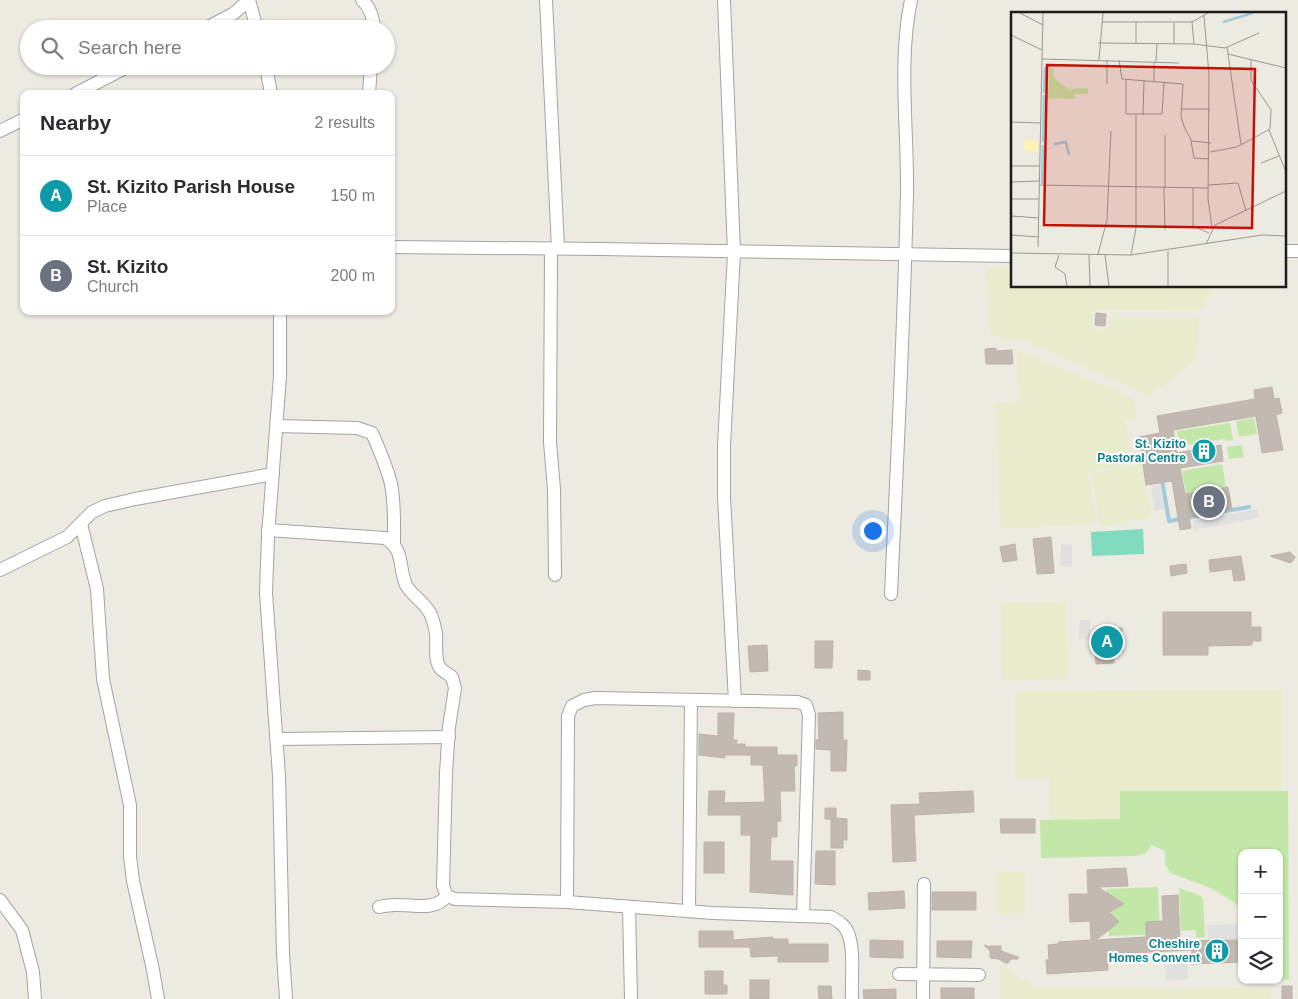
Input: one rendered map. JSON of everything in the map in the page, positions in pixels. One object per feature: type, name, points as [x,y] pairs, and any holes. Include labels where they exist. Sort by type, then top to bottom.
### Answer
[{"type":"street","points":[[222,20],[234,14],[249,0],[255,20]]},
{"type":"street","points":[[362,0],[368,5],[374,20]]},
{"type":"street","points":[[546,0],[554,249],[550,432],[554,489],[555,575]]},
{"type":"street","points":[[724,0],[734,252],[724,446],[724,488],[735,701]]},
{"type":"street","points":[[891,594],[907,192],[906,36],[911,0]]},
{"type":"street","points":[[82,90],[111,75]]},
{"type":"street","points":[[268,75],[270,90]]},
{"type":"street","points":[[369,90],[370,75]]},
{"type":"street","points":[[0,131],[20,121]]},
{"type":"street","points":[[395,247],[1011,256]]},
{"type":"street","points":[[280,315],[280,376],[268,530],[266,593],[277,739],[286,999]]},
{"type":"street","points":[[277,426],[357,428],[372,433],[391,485],[394,514],[394,544]]},
{"type":"street","points":[[0,570],[67,537],[92,512],[105,506],[273,474]]},
{"type":"street","points":[[80,524],[97,589],[103,679],[130,805],[130,856],[133,881],[158,999]]},
{"type":"street","points":[[268,530],[385,538],[394,544],[399,553],[405,583],[409,590],[422,601],[430,614],[436,630],[438,662],[441,669],[452,677],[455,688],[448,737],[443,886],[447,896],[455,899],[567,902],[689,911],[831,917],[842,924],[848,932],[851,947],[852,999]]},
{"type":"street","points":[[567,902],[568,716],[572,706],[584,700],[596,698],[798,702],[806,705],[810,715],[803,916]]},
{"type":"street","points":[[689,911],[691,700]]},
{"type":"street","points":[[277,739],[448,737]]},
{"type":"street","points":[[923,999],[924,884]]},
{"type":"street","points":[[379,907],[395,904],[420,907],[433,906],[447,896]]},
{"type":"street","points":[[0,900],[22,930],[33,972],[35,999]]},
{"type":"street","points":[[629,907],[631,999]]},
{"type":"street","points":[[899,974],[979,975]]},
{"type":"green space","points":[[1011,268],[1011,288],[1214,288],[1201,311],[1093,310],[1093,329],[1109,329],[1111,318],[1198,318],[1196,360],[1150,396],[1019,338],[1010,341],[989,333],[987,269]]},
{"type":"green space","points":[[1017,350],[1132,397],[1138,418],[1125,421],[1133,462],[1088,473],[1097,524],[1000,529],[995,402],[1020,401]]},
{"type":"green space","points":[[1254,418],[1257,434],[1239,437],[1236,421]]},
{"type":"green space","points":[[1230,423],[1233,440],[1226,441],[1225,439],[1179,446],[1177,431]]},
{"type":"green space","points":[[1242,445],[1244,457],[1229,459],[1227,447]]},
{"type":"green space","points":[[1142,464],[1151,517],[1101,527],[1091,473]]},
{"type":"green space","points":[[1222,464],[1226,486],[1186,493],[1182,471]]},
{"type":"green space","points":[[1143,529],[1144,554],[1092,556],[1091,532]]},
{"type":"green space","points":[[1066,601],[1068,679],[1003,681],[1001,603]]},
{"type":"green space","points":[[1282,690],[1282,791],[1120,791],[1120,819],[1051,820],[1050,779],[1015,779],[1015,691]]},
{"type":"green space","points":[[1120,791],[1288,791],[1289,980],[1283,980],[1283,849],[1238,849],[1238,906],[1208,887],[1170,873],[1165,864],[1165,851],[1152,845],[1146,853],[1136,856],[1041,858],[1040,820],[1120,819]]},
{"type":"green space","points":[[996,872],[1025,872],[1025,914],[996,914]]},
{"type":"green space","points":[[1158,887],[1160,934],[1109,936],[1107,889]]},
{"type":"green space","points":[[1179,888],[1203,898],[1205,937],[1196,938],[1196,930],[1181,931]]},
{"type":"green space","points":[[1000,965],[1037,988],[1271,988],[1271,999],[1000,999]]},
{"type":"shaded area","points":[[1160,484],[1164,509],[1155,511],[1151,485]]},
{"type":"shaded area","points":[[1257,509],[1259,518],[1194,530],[1193,521]]},
{"type":"shaded area","points":[[1061,544],[1072,545],[1072,567],[1060,566]]},
{"type":"shaded area","points":[[1080,620],[1090,620],[1090,639],[1079,639]]},
{"type":"shaded area","points":[[1238,924],[1238,939],[1208,940],[1207,925]]},
{"type":"shaded area","points":[[1187,959],[1188,979],[1166,981],[1165,961]]},
{"type":"building","points":[[1096,313],[1106,314],[1105,326],[1095,325]]},
{"type":"building","points":[[996,348],[996,351],[1012,350],[1013,364],[986,364],[985,349]]},
{"type":"building","name":"St. Kizito Pastoral Centre","points":[[1272,387],[1274,399],[1279,398],[1282,413],[1276,415],[1283,450],[1262,453],[1256,416],[1173,430],[1177,453],[1221,445],[1223,461],[1180,468],[1185,494],[1228,487],[1232,509],[1189,517],[1191,528],[1180,530],[1172,481],[1146,485],[1139,437],[1160,433],[1157,416],[1255,399],[1254,390]]},
{"type":"building","points":[[1051,537],[1054,573],[1037,574],[1033,539]]},
{"type":"building","points":[[1015,544],[1017,560],[1003,562],[1000,547]]},
{"type":"building","points":[[1290,552],[1295,557],[1290,563],[1270,556]]},
{"type":"building","points":[[1241,556],[1245,580],[1234,581],[1232,569],[1210,572],[1209,560]]},
{"type":"building","points":[[1186,564],[1187,573],[1171,576],[1170,566]]},
{"type":"building","points":[[1163,612],[1251,612],[1251,627],[1261,627],[1261,641],[1252,641],[1252,645],[1208,646],[1208,655],[1163,655]]},
{"type":"building","points":[[1105,628],[1122,628],[1123,652],[1114,652],[1114,663],[1096,664],[1095,649],[1091,649],[1091,635],[1105,635]]},
{"type":"building","points":[[815,641],[833,641],[832,668],[815,668]]},
{"type":"building","points":[[767,645],[768,671],[750,672],[748,646]]},
{"type":"building","points":[[858,670],[870,671],[870,680],[858,680]]},
{"type":"building","points":[[843,712],[843,740],[847,740],[846,771],[831,771],[831,750],[816,749],[816,740],[819,740],[818,713]]},
{"type":"building","points":[[718,713],[734,713],[733,740],[737,740],[736,744],[745,744],[745,747],[777,747],[777,755],[797,755],[797,766],[794,766],[795,791],[780,791],[781,821],[777,821],[777,837],[771,837],[770,861],[793,861],[793,895],[750,892],[751,835],[741,835],[741,815],[708,815],[709,791],[725,791],[724,803],[765,802],[763,765],[751,765],[751,755],[725,755],[725,758],[699,755],[699,734],[718,736]]},
{"type":"building","points":[[973,791],[974,812],[914,815],[916,861],[893,862],[891,805],[920,804],[919,793]]},
{"type":"building","points":[[825,808],[836,808],[836,818],[847,819],[847,840],[843,840],[843,848],[831,848],[831,819],[825,819]]},
{"type":"building","points":[[1000,819],[1035,819],[1035,833],[1001,833]]},
{"type":"building","points":[[704,842],[724,842],[724,873],[704,873]]},
{"type":"building","points":[[816,851],[835,851],[835,885],[815,884]]},
{"type":"building","points":[[1126,868],[1128,886],[1098,887],[1124,904],[1109,912],[1119,922],[1096,940],[1146,937],[1146,922],[1163,921],[1162,896],[1178,895],[1180,941],[1238,940],[1238,962],[1191,964],[1192,950],[1107,954],[1108,970],[1047,974],[1046,960],[1049,960],[1048,945],[1058,944],[1058,942],[1091,940],[1090,921],[1070,922],[1069,894],[1088,894],[1087,870]]},
{"type":"building","points":[[904,891],[905,908],[869,910],[868,893]]},
{"type":"building","points":[[932,892],[976,892],[976,910],[932,910]]},
{"type":"building","points":[[699,931],[733,931],[733,940],[773,937],[773,939],[788,939],[788,944],[828,944],[828,962],[778,962],[778,956],[751,957],[750,947],[699,947]]},
{"type":"building","points":[[870,940],[903,941],[903,958],[870,957]]},
{"type":"building","points":[[937,941],[972,941],[971,958],[937,957]]},
{"type":"building","points":[[984,945],[990,947],[1001,946],[1001,951],[1018,957],[1018,959],[1011,959],[1008,963],[1005,963],[999,959],[990,958],[990,951]]},
{"type":"building","points":[[705,971],[723,971],[723,985],[727,985],[727,994],[705,994]]},
{"type":"building","points":[[750,980],[769,980],[769,999],[750,999]]},
{"type":"building","points":[[818,986],[831,986],[832,999],[819,999]]},
{"type":"building","points":[[1282,986],[1292,986],[1292,999],[1282,999]]},
{"type":"building","points":[[941,988],[974,988],[974,999],[941,999]]},
{"type":"building","points":[[896,989],[896,999],[864,999],[863,990]]},
{"type":"waterway","points":[[1162,480],[1169,521],[1249,507]]},
{"type":"place","name":"St. Kizito Pastoral Centre","points":[[1204,451]]},
{"type":"place","name":"St. Kizito","points":[[1209,502]]},
{"type":"place","name":"St. Kizito Parish House","points":[[1107,642]]},
{"type":"place","name":"Cheshire Homes Convent","points":[[1217,951]]}]
